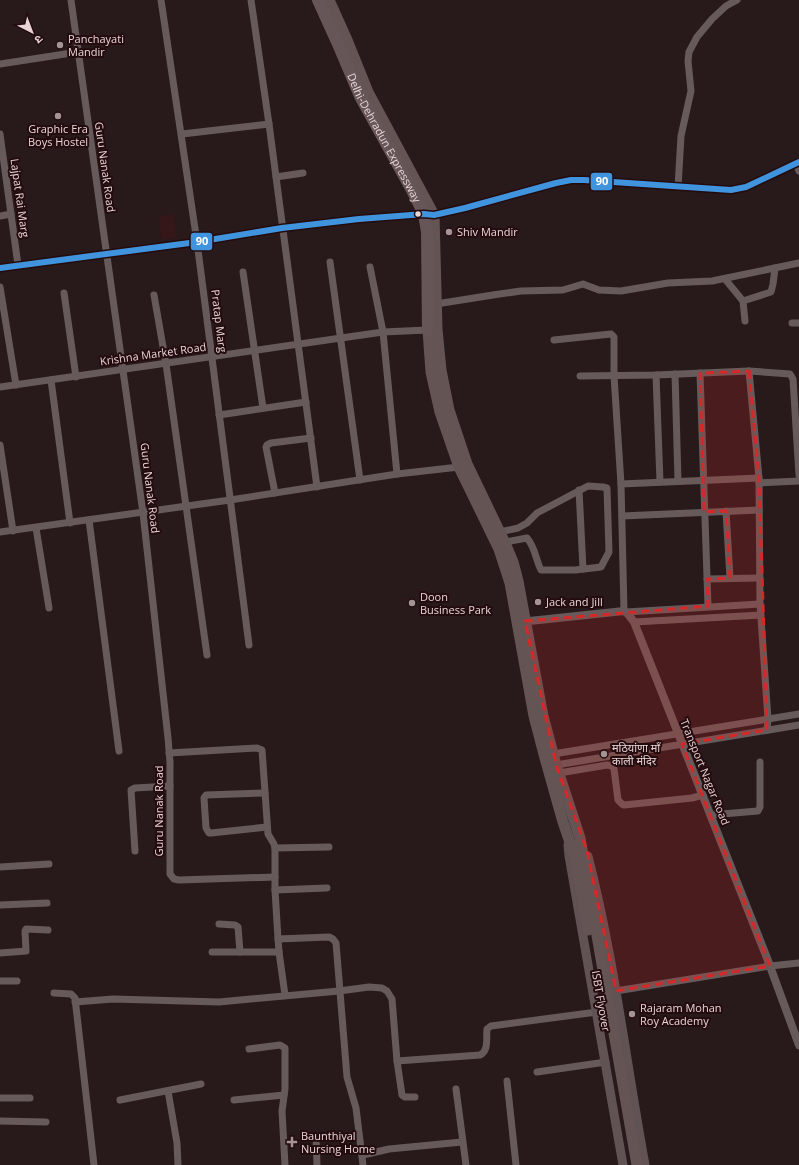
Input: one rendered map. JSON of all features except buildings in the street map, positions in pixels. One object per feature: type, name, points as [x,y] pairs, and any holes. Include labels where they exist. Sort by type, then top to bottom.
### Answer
[{"type":"highway","name":"Delhi-Dehradun Expressway","points":[[318,0],[360,96],[412,190],[429,215],[427,232],[428,330]]},
{"type":"highway","points":[[329,0],[368,92],[429,215],[441,370],[449,410],[467,464],[513,562],[518,581],[521,622]]},
{"type":"highway","points":[[428,330],[431,372],[440,412],[459,467],[499,549],[521,622]]},
{"type":"highway","name":"ISBT Flyover","points":[[521,622],[557,769],[580,838],[579,855],[630,1165]]},
{"type":"highway","name":"ISBT Flyover","points":[[521,622],[537,727],[568,839],[579,855],[637,1165]]},
{"type":"main road","points":[[580,838],[586,851],[596,890],[616,991],[645,1165]]},
{"type":"main road","points":[[568,839],[569,856],[624,1165]]},
{"type":"street","name":"Guru Nanak Road","points":[[71,0],[143,513],[169,753],[170,874],[172,877],[179,880],[275,877]]},
{"type":"street","name":"Pratap Marg","points":[[161,0],[197,242],[249,645]]},
{"type":"street","points":[[251,0],[317,487]]},
{"type":"street","points":[[678,187],[681,136],[691,91],[688,61],[689,52],[697,37],[712,18],[726,6],[737,0]]},
{"type":"street","points":[[0,64],[78,52]]},
{"type":"street","points":[[182,134],[269,124]]},
{"type":"street","name":"Lajpat Rai Marg","points":[[0,134],[18,265]]},
{"type":"street","points":[[0,268],[197,242],[282,228],[359,219],[429,215],[465,208],[571,180],[678,187],[739,189],[756,183],[798,163],[799,171]]},
{"type":"street","points":[[276,177],[303,173]]},
{"type":"street","points":[[0,216],[11,214]]},
{"type":"street","points":[[330,262],[360,480]]},
{"type":"street","points":[[436,304],[493,295],[563,290],[583,284],[600,290],[621,291],[668,283],[695,283],[725,279],[799,263]]},
{"type":"street","points":[[370,267],[383,332],[397,474]]},
{"type":"street","points":[[742,301],[771,292],[775,268]]},
{"type":"street","points":[[243,272],[263,408]]},
{"type":"street","points":[[725,279],[742,301],[745,321]]},
{"type":"street","points":[[0,287],[16,385]]},
{"type":"street","points":[[64,293],[76,377]]},
{"type":"street","points":[[154,295],[187,506],[207,655]]},
{"type":"street","name":"Krishna Market Road","points":[[0,387],[383,332],[428,330]]},
{"type":"street","points":[[554,340],[611,334],[614,342],[614,376],[621,484],[625,612]]},
{"type":"street","points":[[580,376],[656,375],[749,371],[786,373],[792,376],[799,475]]},
{"type":"street","points":[[749,371],[759,480],[760,604],[768,719],[766,730]]},
{"type":"street","points":[[700,373],[708,606]]},
{"type":"street","points":[[675,374],[678,481]]},
{"type":"street","points":[[656,375],[660,482]]},
{"type":"street","points":[[51,380],[70,523]]},
{"type":"street","points":[[219,414],[306,402]]},
{"type":"street","points":[[275,493],[266,448],[267,445],[271,443],[310,438]]},
{"type":"street","points":[[0,445],[13,531]]},
{"type":"street","points":[[0,532],[143,513],[397,474],[459,467]]},
{"type":"street","points":[[621,484],[678,481],[799,481]]},
{"type":"street","points":[[502,537],[527,523],[537,513],[579,490],[588,486],[603,486],[607,488],[609,552],[601,567],[541,570],[532,544],[527,538],[527,523]]},
{"type":"street","points":[[579,490],[583,569]]},
{"type":"street","points":[[622,516],[759,510]]},
{"type":"street","points":[[726,511],[730,578]]},
{"type":"street","points":[[90,520],[119,751]]},
{"type":"street","points":[[36,528],[49,608]]},
{"type":"street","points":[[502,537],[527,538]]},
{"type":"street","points":[[707,579],[760,578]]},
{"type":"street","points":[[521,622],[625,612],[760,604]]},
{"type":"street","name":"Transport Nagar Road","points":[[625,612],[634,622],[770,966],[798,1042]]},
{"type":"street","points":[[634,622],[761,615]]},
{"type":"street","points":[[553,754],[799,714]]},
{"type":"street","points":[[557,769],[612,756],[799,725]]},
{"type":"street","points":[[169,753],[260,748],[262,752],[267,828],[269,837],[274,844],[278,939],[285,995]]},
{"type":"street","points":[[612,756],[612,766],[614,769],[618,800],[622,804],[702,795]]},
{"type":"street","points":[[710,815],[758,811],[760,807],[760,762]]},
{"type":"street","points":[[557,769],[607,765],[612,766]]},
{"type":"street","points":[[135,851],[131,790],[135,788],[170,786]]},
{"type":"street","points":[[265,793],[206,795],[204,798],[206,828],[209,833],[267,828]]},
{"type":"street","points":[[274,848],[329,848]]},
{"type":"street","points":[[0,867],[49,864]]},
{"type":"street","points":[[275,890],[327,888]]},
{"type":"street","points":[[0,905],[47,904]]},
{"type":"street","points":[[219,924],[235,925],[238,927],[240,952]]},
{"type":"street","points":[[0,953],[26,951],[26,929],[48,930]]},
{"type":"street","points":[[278,939],[330,937],[333,939],[337,947],[339,991],[347,1081],[356,1108],[363,1155],[363,1165]]},
{"type":"street","points":[[212,952],[279,952]]},
{"type":"street","points":[[616,991],[770,966],[799,963]]},
{"type":"street","points":[[0,982],[16,981]]},
{"type":"street","points":[[75,1002],[113,999],[219,1002],[369,987],[382,988],[387,991],[392,999],[397,1060],[402,1095],[405,1097],[415,1096]]},
{"type":"street","points":[[54,993],[71,994],[74,996],[94,1165]]},
{"type":"street","points":[[397,1060],[480,1055],[483,1054],[486,1048],[487,1029],[491,1026],[597,1012]]},
{"type":"street","points":[[249,1050],[280,1045],[285,1048],[284,1095],[282,1111],[285,1165]]},
{"type":"street","points":[[537,1072],[606,1062]]},
{"type":"street","points":[[507,1081],[516,1165]]},
{"type":"street","points":[[120,1100],[201,1084]]},
{"type":"street","points":[[456,1089],[466,1165]]},
{"type":"street","points":[[168,1091],[177,1143],[178,1165]]},
{"type":"street","points":[[234,1100],[284,1095]]},
{"type":"street","points":[[0,1098],[30,1098]]},
{"type":"street","points":[[0,1121],[46,1122]]},
{"type":"street","points":[[316,1136],[317,1165]]},
{"type":"street","points":[[363,1155],[389,1149],[462,1142]]},
{"type":"highlighted area","points":[[749,371],[759,478],[767,730],[682,744],[770,966],[616,991],[587,851],[556,765],[525,621],[708,606],[707,579],[730,578],[726,511],[704,512],[700,373]]},
{"type":"shaded area","points":[[174,214],[176,238],[161,240],[159,217]]},
{"type":"transit line","name":"90","points":[[0,268],[197,242],[282,228],[359,219],[424,214],[434,215],[571,180],[731,190],[746,187],[799,162]]},
{"type":"place","name":"Panchayati Mandir","points":[[60,45]]},
{"type":"place","name":"Graphic Era Boys Hostel","points":[[58,116]]},
{"type":"place","name":"Shiv Mandir","points":[[449,232]]},
{"type":"place","name":"Jack and Jill","points":[[538,602]]},
{"type":"place","name":"Doon Business Park","points":[[412,603]]},
{"type":"place","name":"मठियांणा माँ काली मंदिर","points":[[604,754]]},
{"type":"place","name":"Rajaram Mohan Roy Academy","points":[[632,1014]]},
{"type":"place","name":"Baunthiyal Nursing Home","points":[[292,1142]]}]
